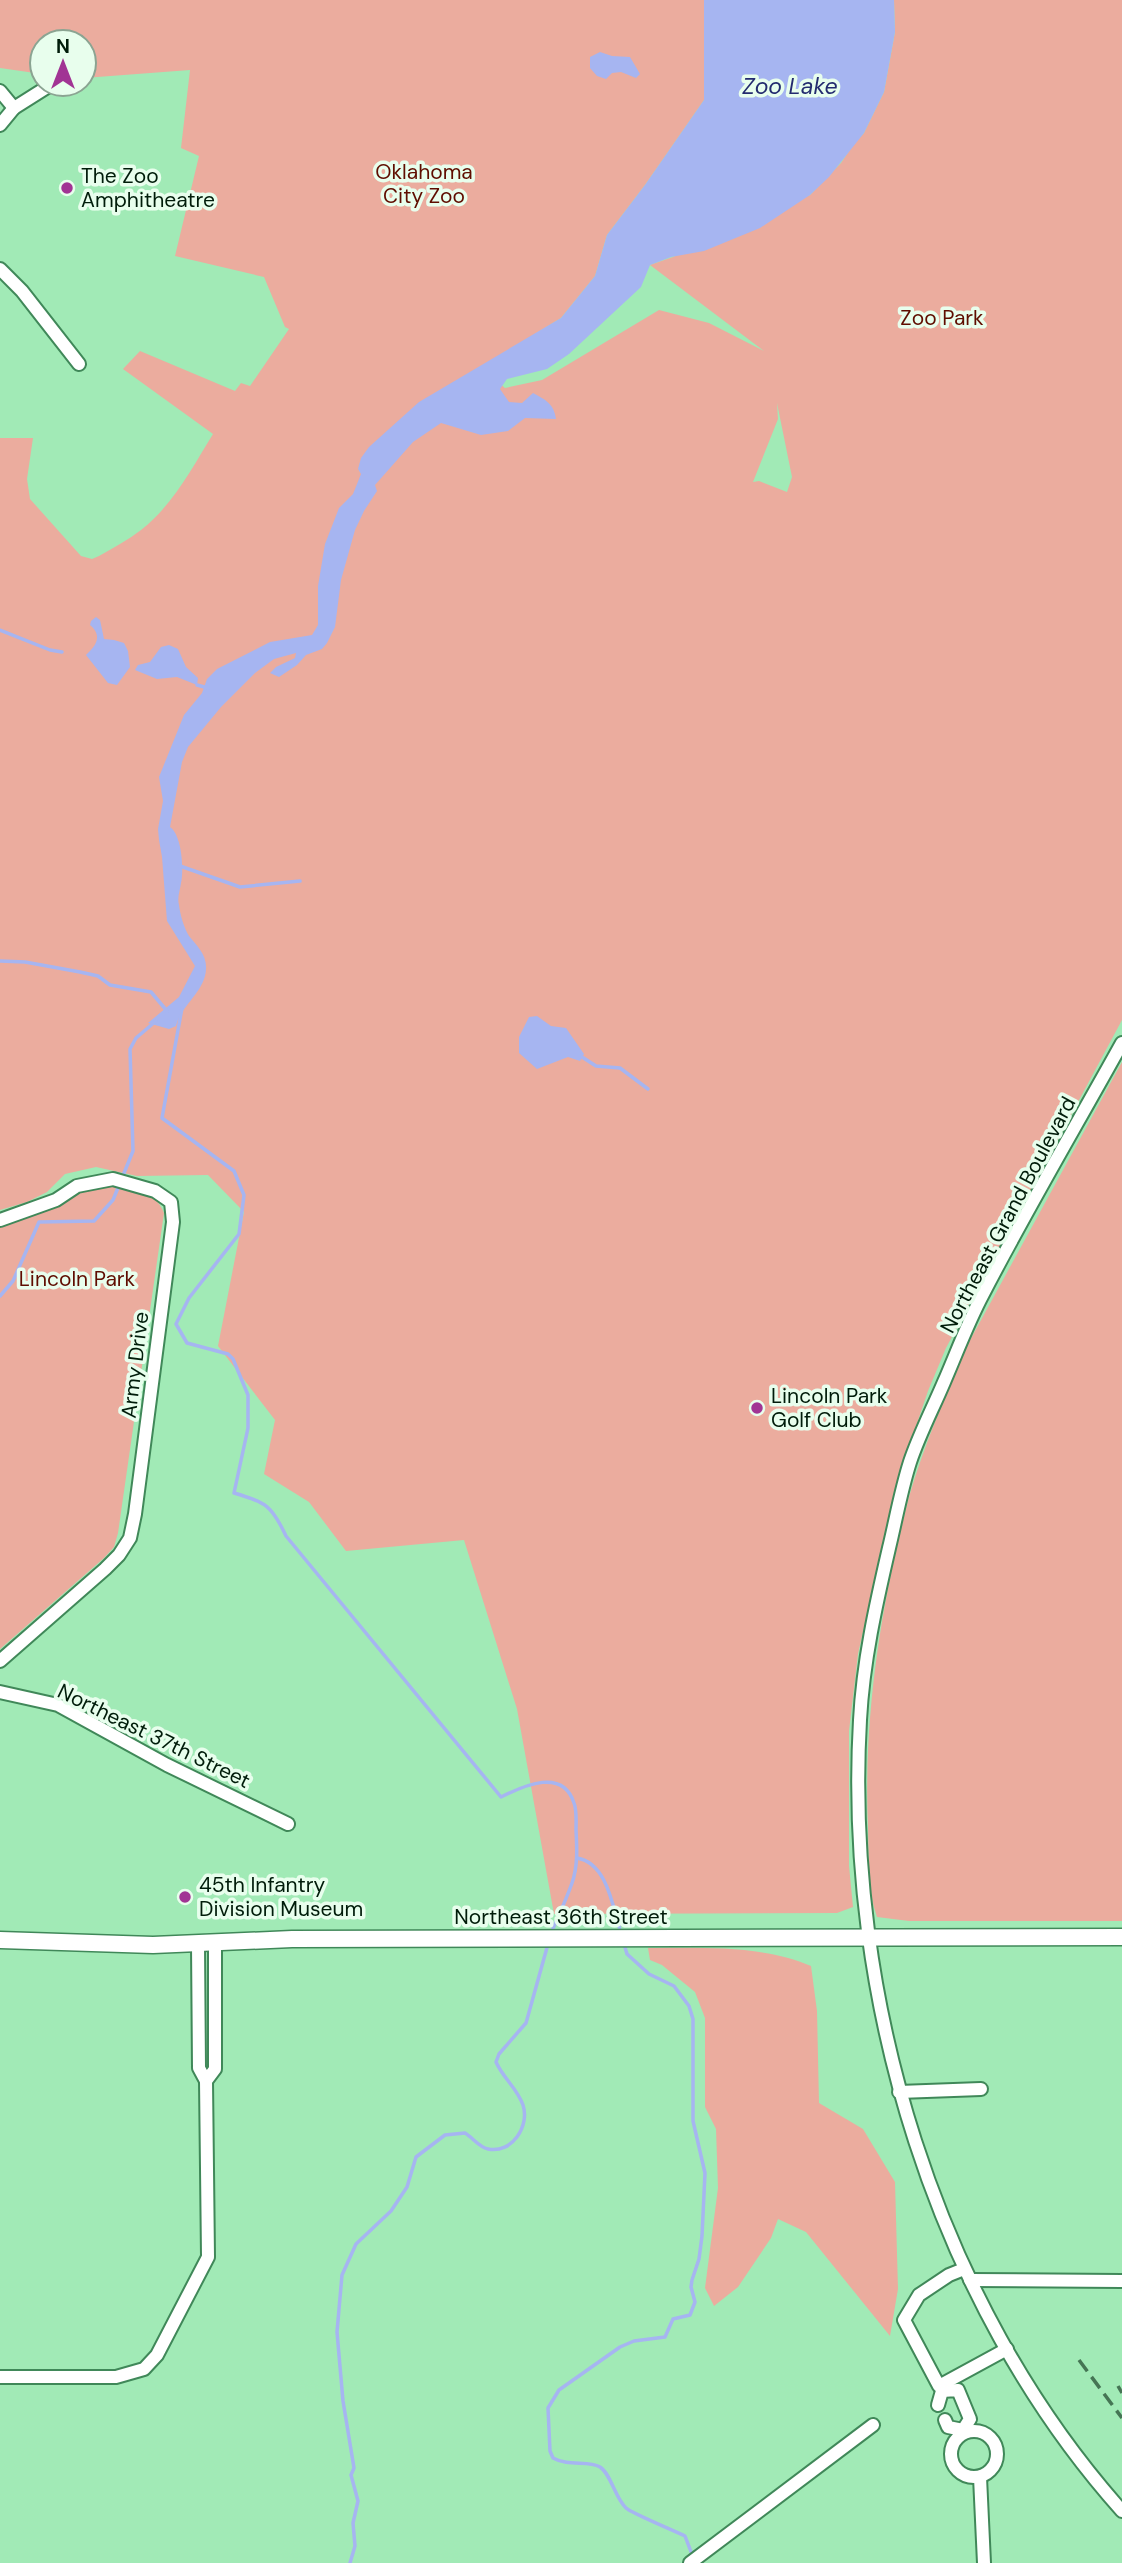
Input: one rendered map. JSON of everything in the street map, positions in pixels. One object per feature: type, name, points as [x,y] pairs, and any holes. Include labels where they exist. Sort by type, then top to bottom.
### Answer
[{"type":"main road","name":"Northeast 36th Street","points":[[0,1940],[206,1945],[292,1939],[1122,1937]]},
{"type":"street","points":[[0,91],[14,108]]},
{"type":"street","points":[[0,125],[14,108],[30,98]]},
{"type":"street","points":[[0,269],[22,291],[79,364]]},
{"type":"street","name":"Northeast Grand Boulevard","points":[[1122,1043],[981,1297],[910,1463],[873,1617],[860,1717],[858,1790],[861,1878],[869,1937],[899,2092],[928,2181],[967,2274],[1007,2349],[1072,2448],[1122,2511]]},
{"type":"street","name":"Army Drive","points":[[0,1220],[56,1200],[77,1186],[113,1179],[155,1191],[171,1202],[173,1222],[145,1446],[130,1538],[106,1569],[0,1661]]},
{"type":"street","name":"Northeast 37th Street","points":[[0,1692],[58,1705],[167,1765],[288,1824]]},
{"type":"street","points":[[0,2376],[116,2377],[144,2369],[157,2355],[208,2257],[206,2081],[215,2069],[206,1945]]},
{"type":"street","points":[[899,2092],[981,2089]]},
{"type":"street","points":[[938,2405],[941,2389],[904,2320],[919,2295],[949,2275],[1122,2281]]},
{"type":"street","points":[[941,2389],[1007,2349]]},
{"type":"street","points":[[941,2389],[958,2390],[970,2419],[964,2431],[953,2444],[951,2459],[958,2472],[965,2476],[979,2477],[987,2474],[996,2462],[996,2446],[986,2434],[978,2431],[964,2431],[948,2427],[945,2420]]},
{"type":"street","points":[[690,2563],[873,2426]]},
{"type":"street","points":[[979,2477],[984,2563]]},
{"type":"green space","points":[[0,0],[704,0],[704,100],[607,235],[595,276],[561,318],[481,367],[505,388],[542,380],[659,310],[709,323],[764,351],[650,265],[810,195],[841,163],[864,133],[884,92],[895,32],[894,0],[1122,0],[1122,1020],[946,1348],[928,1391],[895,1488],[858,1654],[849,1731],[849,1866],[853,1907],[837,1913],[554,1914],[517,1709],[464,1540],[346,1551],[309,1502],[264,1474],[275,1420],[218,1346],[244,1212],[208,1175],[137,1176],[96,1167],[65,1174],[47,1192],[27,1202],[0,1210],[0,438],[33,438],[27,479],[30,499],[81,556],[92,559],[141,530],[163,509],[213,434],[123,369],[140,351],[235,391],[241,383],[250,386],[289,329],[285,327],[264,277],[175,256],[199,156],[181,148],[190,70],[98,77],[98,28],[28,28],[28,72],[0,68]],"holes":[[[777,403],[792,477],[787,492],[759,481],[753,482],[778,419]]]},
{"type":"green space","points":[[1122,1062],[1122,1921],[909,1921],[877,1917],[870,1884],[869,1862],[867,1786],[871,1703],[882,1619],[909,1497],[927,1442],[963,1353]]},
{"type":"green space","name":"Lincoln Park","points":[[107,1181],[148,1194],[155,1199],[164,1213],[118,1533],[114,1547],[104,1558],[0,1649],[0,1225],[53,1205],[77,1188]]},
{"type":"green space","points":[[648,1948],[752,1951],[773,1954],[811,1966],[817,2011],[819,2103],[863,2129],[895,2182],[898,2289],[890,2336],[806,2232],[778,2219],[771,2238],[738,2287],[714,2306],[705,2288],[718,2188],[716,2129],[705,2107],[705,2018],[695,1992],[662,1965],[650,1960]]},
{"type":"water","name":"Zoo Lake","points":[[704,0],[894,0],[895,32],[884,92],[864,133],[829,177],[810,195],[760,228],[704,251],[671,257],[650,265],[641,287],[569,354],[547,369],[507,379],[500,389],[509,402],[522,403],[533,393],[549,403],[556,419],[525,418],[508,431],[481,435],[441,423],[413,442],[375,485],[377,491],[355,530],[341,580],[335,627],[327,643],[322,649],[306,655],[279,677],[270,673],[295,658],[296,653],[274,659],[255,673],[221,707],[188,747],[182,762],[170,827],[177,837],[181,853],[182,877],[178,899],[181,917],[189,936],[203,955],[206,964],[205,977],[176,1026],[169,1029],[148,1023],[179,997],[195,966],[167,921],[158,829],[163,801],[159,777],[184,715],[202,693],[207,679],[217,669],[270,642],[312,635],[318,625],[318,586],[325,544],[339,508],[353,494],[361,474],[358,469],[361,458],[369,447],[419,402],[561,318],[595,276],[607,235],[704,100]]},
{"type":"water","points":[[600,52],[630,57],[640,74],[636,78],[621,72],[612,73],[606,79],[597,76],[590,68],[590,57]]},
{"type":"water","points":[[96,617],[100,620],[104,639],[124,643],[128,651],[130,667],[117,685],[108,683],[86,655],[97,641],[96,633],[90,625]]},
{"type":"water","points":[[169,645],[178,649],[186,667],[198,678],[197,685],[177,677],[157,679],[135,670],[138,665],[150,662],[161,647]]},
{"type":"water","points":[[537,1016],[551,1026],[566,1028],[584,1054],[580,1061],[568,1057],[537,1069],[519,1053],[519,1037],[529,1017]]},
{"type":"waterway","points":[[0,630],[50,650],[62,652]]},
{"type":"waterway","points":[[197,685],[208,688]]},
{"type":"waterway","points":[[180,866],[240,887],[300,881]]},
{"type":"waterway","points":[[0,961],[25,962],[98,976],[110,985],[151,992],[167,1011]]},
{"type":"waterway","points":[[182,1008],[162,1118],[234,1171],[244,1195],[239,1234],[189,1298],[176,1324],[187,1343],[228,1354],[233,1359],[248,1395],[248,1428],[234,1493],[254,1499],[272,1512],[286,1536],[501,1797],[542,1782],[561,1786],[569,1792],[576,1813],[576,1864],[572,1883],[551,1933]]},
{"type":"waterway","points":[[0,1296],[13,1281],[39,1222],[94,1221],[113,1200],[133,1151],[130,1049],[136,1038],[156,1021]]},
{"type":"waterway","points":[[582,1057],[596,1066],[620,1068],[648,1089]]},
{"type":"waterway","points":[[577,1858],[596,1868],[608,1888],[621,1933]]},
{"type":"waterway","points":[[350,2563],[355,2546],[353,2523],[358,2501],[351,2475],[354,2468],[343,2401],[337,2332],[342,2275],[356,2244],[391,2211],[407,2187],[416,2157],[445,2135],[465,2133],[488,2149],[505,2147],[517,2137],[524,2121],[523,2105],[496,2062],[499,2054],[526,2023],[548,1944]]},
{"type":"waterway","points":[[624,1944],[627,1954],[649,1974],[674,1986],[689,2006],[693,2019],[693,2121],[705,2173],[702,2236],[691,2287],[695,2302],[690,2315],[673,2319],[665,2337],[634,2341],[620,2347],[559,2390],[548,2408],[550,2451],[553,2458],[559,2461],[600,2467],[626,2508],[685,2536],[693,2557]]},
{"type":"railway","points":[[1079,2360],[1122,2418]]},
{"type":"railway","points":[[1118,2386],[1122,2393]]},
{"type":"place","name":"The Zoo Amphitheatre","points":[[67,188]]},
{"type":"place","name":"Lincoln Park Golf Club","points":[[757,1408]]},
{"type":"place","name":"45th Infantry Division Museum","points":[[185,1897]]},
{"type":"park label","name":"Oklahoma City Zoo","points":[[424,184]]},
{"type":"park label","name":"Zoo Park","points":[[942,318]]}]
